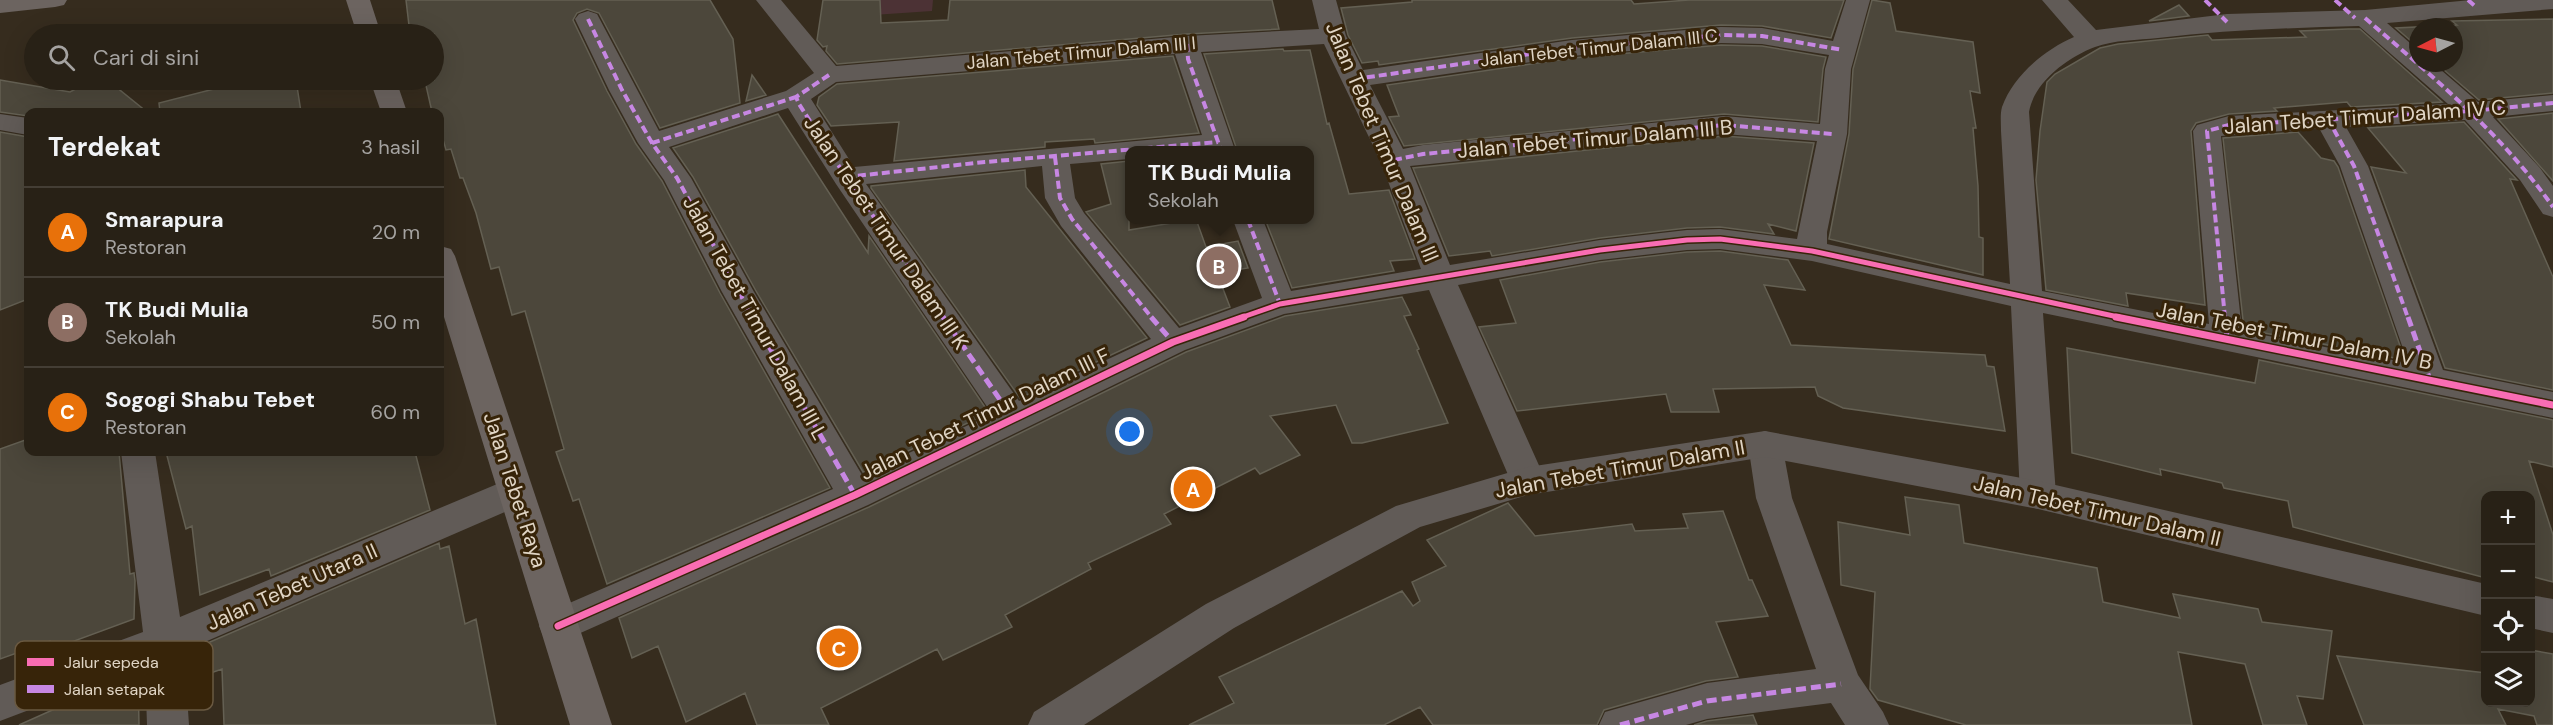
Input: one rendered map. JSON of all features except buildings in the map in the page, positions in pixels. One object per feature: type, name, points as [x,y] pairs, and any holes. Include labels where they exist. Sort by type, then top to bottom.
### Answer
[{"type":"main road","points":[[0,5],[55,0]]},
{"type":"main road","points":[[358,0],[366,24]]},
{"type":"main road","points":[[386,90],[393,108]]},
{"type":"main road","name":"Jalan Tebet Raya","points":[[444,269],[591,725]]},
{"type":"street","points":[[768,0],[829,75]]},
{"type":"street","name":"Jalan Tebet Timur Dalam III","points":[[1324,0],[1333,36],[1394,160],[1440,278],[1528,481]]},
{"type":"street","points":[[1812,252],[1812,232],[1833,134],[1838,69],[1858,0]]},
{"type":"street","points":[[2054,0],[2091,40]]},
{"type":"street","points":[[2205,0],[2227,22]]},
{"type":"street","points":[[2038,495],[2015,109],[2038,72],[2055,58],[2091,40],[2227,22],[2472,3],[2553,2]]},
{"type":"street","points":[[2352,12],[2472,111],[2530,174],[2553,207]]},
{"type":"street","name":"Jalan Tebet Timur Dalam III L","points":[[588,19],[622,90],[652,143],[677,178],[738,292],[855,495]]},
{"type":"street","name":"Jalan Tebet Timur Dalam III C","points":[[1355,78],[1572,48],[1721,35],[1762,36],[1843,50]]},
{"type":"street","name":"Jalan Tebet Timur Dalam III I","points":[[829,75],[1187,44],[1333,36]]},
{"type":"street","points":[[1187,44],[1188,59],[1220,146]]},
{"type":"street","name":"Jalan Tebet Timur Dalam III K","points":[[829,75],[796,97],[799,104],[846,177],[1014,420]]},
{"type":"street","points":[[652,143],[796,97]]},
{"type":"street","name":"Jalan Tebet Timur Dalam IV C","points":[[2227,340],[2207,131],[2229,125],[2472,111],[2553,103]]},
{"type":"street","points":[[2328,119],[2354,166],[2430,380]]},
{"type":"street","points":[[0,122],[17,123],[24,126]]},
{"type":"street","name":"Jalan Tebet Timur Dalam III B","points":[[1394,160],[1423,154],[1678,128],[1736,126],[1833,134]]},
{"type":"street","points":[[846,177],[939,165],[1125,152]]},
{"type":"street","points":[[1055,157],[1060,198],[1072,219],[1173,342]]},
{"type":"street","points":[[1250,224],[1280,304]]},
{"type":"street","name":"Jalan Tebet Timur Dalam III F","points":[[558,626],[855,495],[1173,342],[1280,304],[1600,250],[1687,240],[1720,239],[1812,252]]},
{"type":"street","name":"Jalan Tebet Timur Dalam IV B","points":[[1812,252],[2028,299],[2553,405]]},
{"type":"street","points":[[1765,444],[1774,498],[1841,684],[1868,725]]},
{"type":"street","name":"Jalan Tebet Timur Dalam II","points":[[1049,725],[1220,616],[1410,516],[1528,481],[1765,444],[2038,495],[2482,599]]},
{"type":"street","points":[[139,456],[164,641]]},
{"type":"street","name":"Jalan Tebet Utara II","points":[[166,641],[515,492]]},
{"type":"street","points":[[2535,612],[2553,616]]},
{"type":"street","points":[[1620,725],[1707,701],[1841,684]]},
{"type":"street","name":"Jalan Tebet Utara II","points":[[0,703],[15,697]]},
{"type":"street","points":[[167,710],[168,725]]},
{"type":"shaded area","points":[[875,0],[933,0],[932,11],[873,15]]},
{"type":"marked path","points":[[2205,0],[2227,22]]},
{"type":"marked path","points":[[2335,0],[2355,18]]},
{"type":"marked path","points":[[2468,0],[2476,7]]},
{"type":"marked path","points":[[2365,18],[2472,111],[2530,174],[2553,207]]},
{"type":"marked path","points":[[588,19],[622,90],[652,143],[677,178],[738,292],[855,495]]},
{"type":"marked path","points":[[1355,79],[1572,48],[1721,35],[1762,36],[1843,50]]},
{"type":"marked path","points":[[1187,44],[1188,59],[1220,146]]},
{"type":"marked path","points":[[829,75],[796,97],[799,104],[846,177],[1014,420]]},
{"type":"marked path","points":[[652,143],[796,97]]},
{"type":"marked path","points":[[2227,340],[2207,131],[2229,125],[2472,111],[2553,103]]},
{"type":"marked path","points":[[2328,119],[2354,166],[2430,380]]},
{"type":"marked path","points":[[1394,160],[1423,154],[1724,125],[1833,134]]},
{"type":"marked path","points":[[1171,146],[1218,142]]},
{"type":"marked path","points":[[846,177],[1125,150]]},
{"type":"marked path","points":[[1055,157],[1060,198],[1072,219],[1173,342]]},
{"type":"marked path","points":[[1250,224],[1280,304]]},
{"type":"marked path","points":[[1620,725],[1707,701],[1841,684]]},
{"type":"cycle path","points":[[558,626],[855,495],[1173,342],[1280,304],[1600,250],[1687,240],[1720,239],[1812,251],[2028,299],[2553,405]]},
{"type":"place","name":"TK Budi Mulia","points":[[1219,266]]},
{"type":"place","name":"Smarapura","points":[[1193,489]]},
{"type":"place","name":"Sogogi Shabu Tebet","points":[[839,648]]}]
